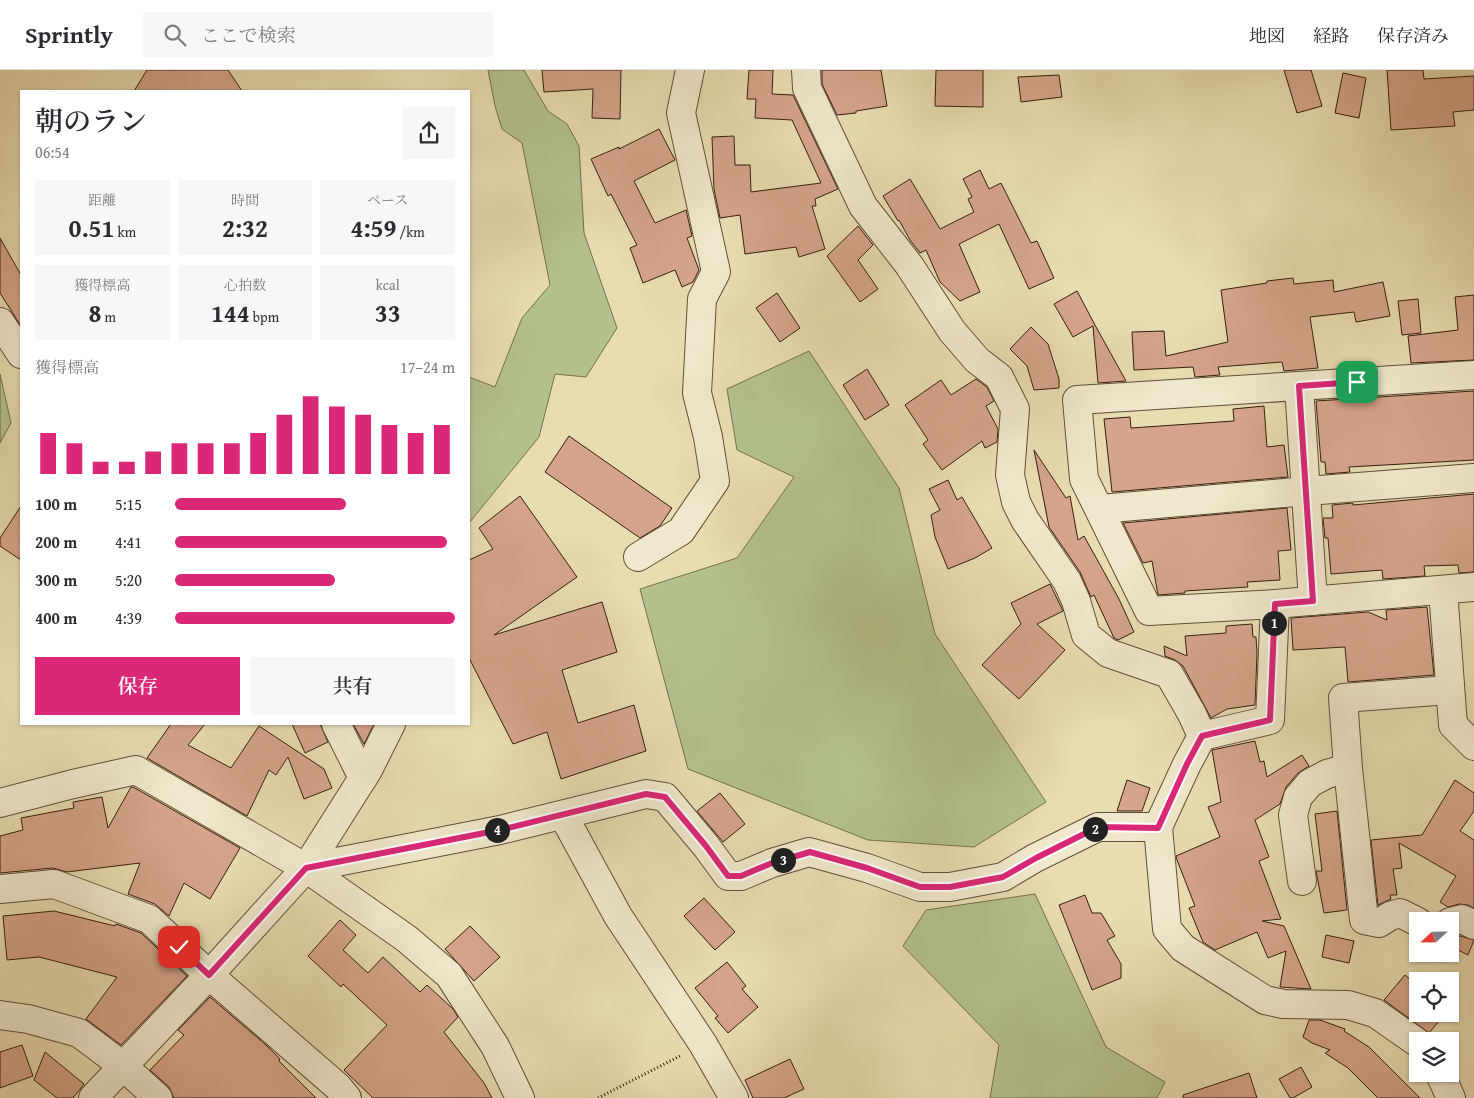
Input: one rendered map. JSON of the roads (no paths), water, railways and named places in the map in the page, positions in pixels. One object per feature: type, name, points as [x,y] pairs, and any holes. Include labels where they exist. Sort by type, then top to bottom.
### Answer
[{"type":"street","points":[[638,557],[681,531],[715,481],[708,437],[697,393],[702,299],[716,272],[680,113],[690,70]]},
{"type":"street","points":[[806,70],[807,88],[863,206],[909,266],[952,331],[976,360],[999,378],[1015,410],[1010,476],[1016,502],[1025,520],[1067,581],[1076,601],[1086,635],[1108,653],[1169,674],[1192,714],[1202,736]]},
{"type":"street","points":[[0,322],[20,352]]},
{"type":"street","points":[[1474,375],[1077,400],[1084,479],[1149,611],[1275,604],[1474,587]]},
{"type":"street","points":[[1299,386],[1313,601]]},
{"type":"street","points":[[1100,509],[1307,490],[1474,478]]},
{"type":"street","points":[[1443,590],[1453,725],[1474,746]]},
{"type":"street","points":[[1275,604],[1270,720],[1202,736],[1183,772],[1158,828],[1167,929],[1183,948],[1265,1000],[1283,1004],[1348,1004],[1375,1013],[1409,1037]]},
{"type":"street","points":[[1409,918],[1400,913],[1390,916],[1379,923],[1364,920],[1348,768],[1343,698],[1449,690]]},
{"type":"street","points":[[336,725],[363,778]]},
{"type":"street","points":[[93,1098],[209,975],[306,868],[363,778],[390,725]]},
{"type":"street","points":[[1302,881],[1293,815],[1298,797],[1310,783],[1327,774],[1348,768]]},
{"type":"street","points":[[0,803],[136,770],[306,868],[407,939],[449,975],[495,1046],[520,1098]]},
{"type":"street","points":[[306,868],[500,830],[646,794],[665,797],[706,846],[728,876],[741,876],[772,863],[810,852],[867,868],[920,887],[950,887],[1003,877],[1098,827],[1158,828]]},
{"type":"street","points":[[563,815],[618,916],[703,1044],[734,1098]]},
{"type":"street","points":[[0,889],[54,884],[148,919],[209,975],[338,1087],[347,1098]]},
{"type":"street","points":[[1459,920],[1462,919],[1474,924]]},
{"type":"street","points":[[0,1015],[28,1019],[79,1033],[123,1066],[158,1098]]},
{"type":"street","points":[[1444,1082],[1451,1098]]}]
